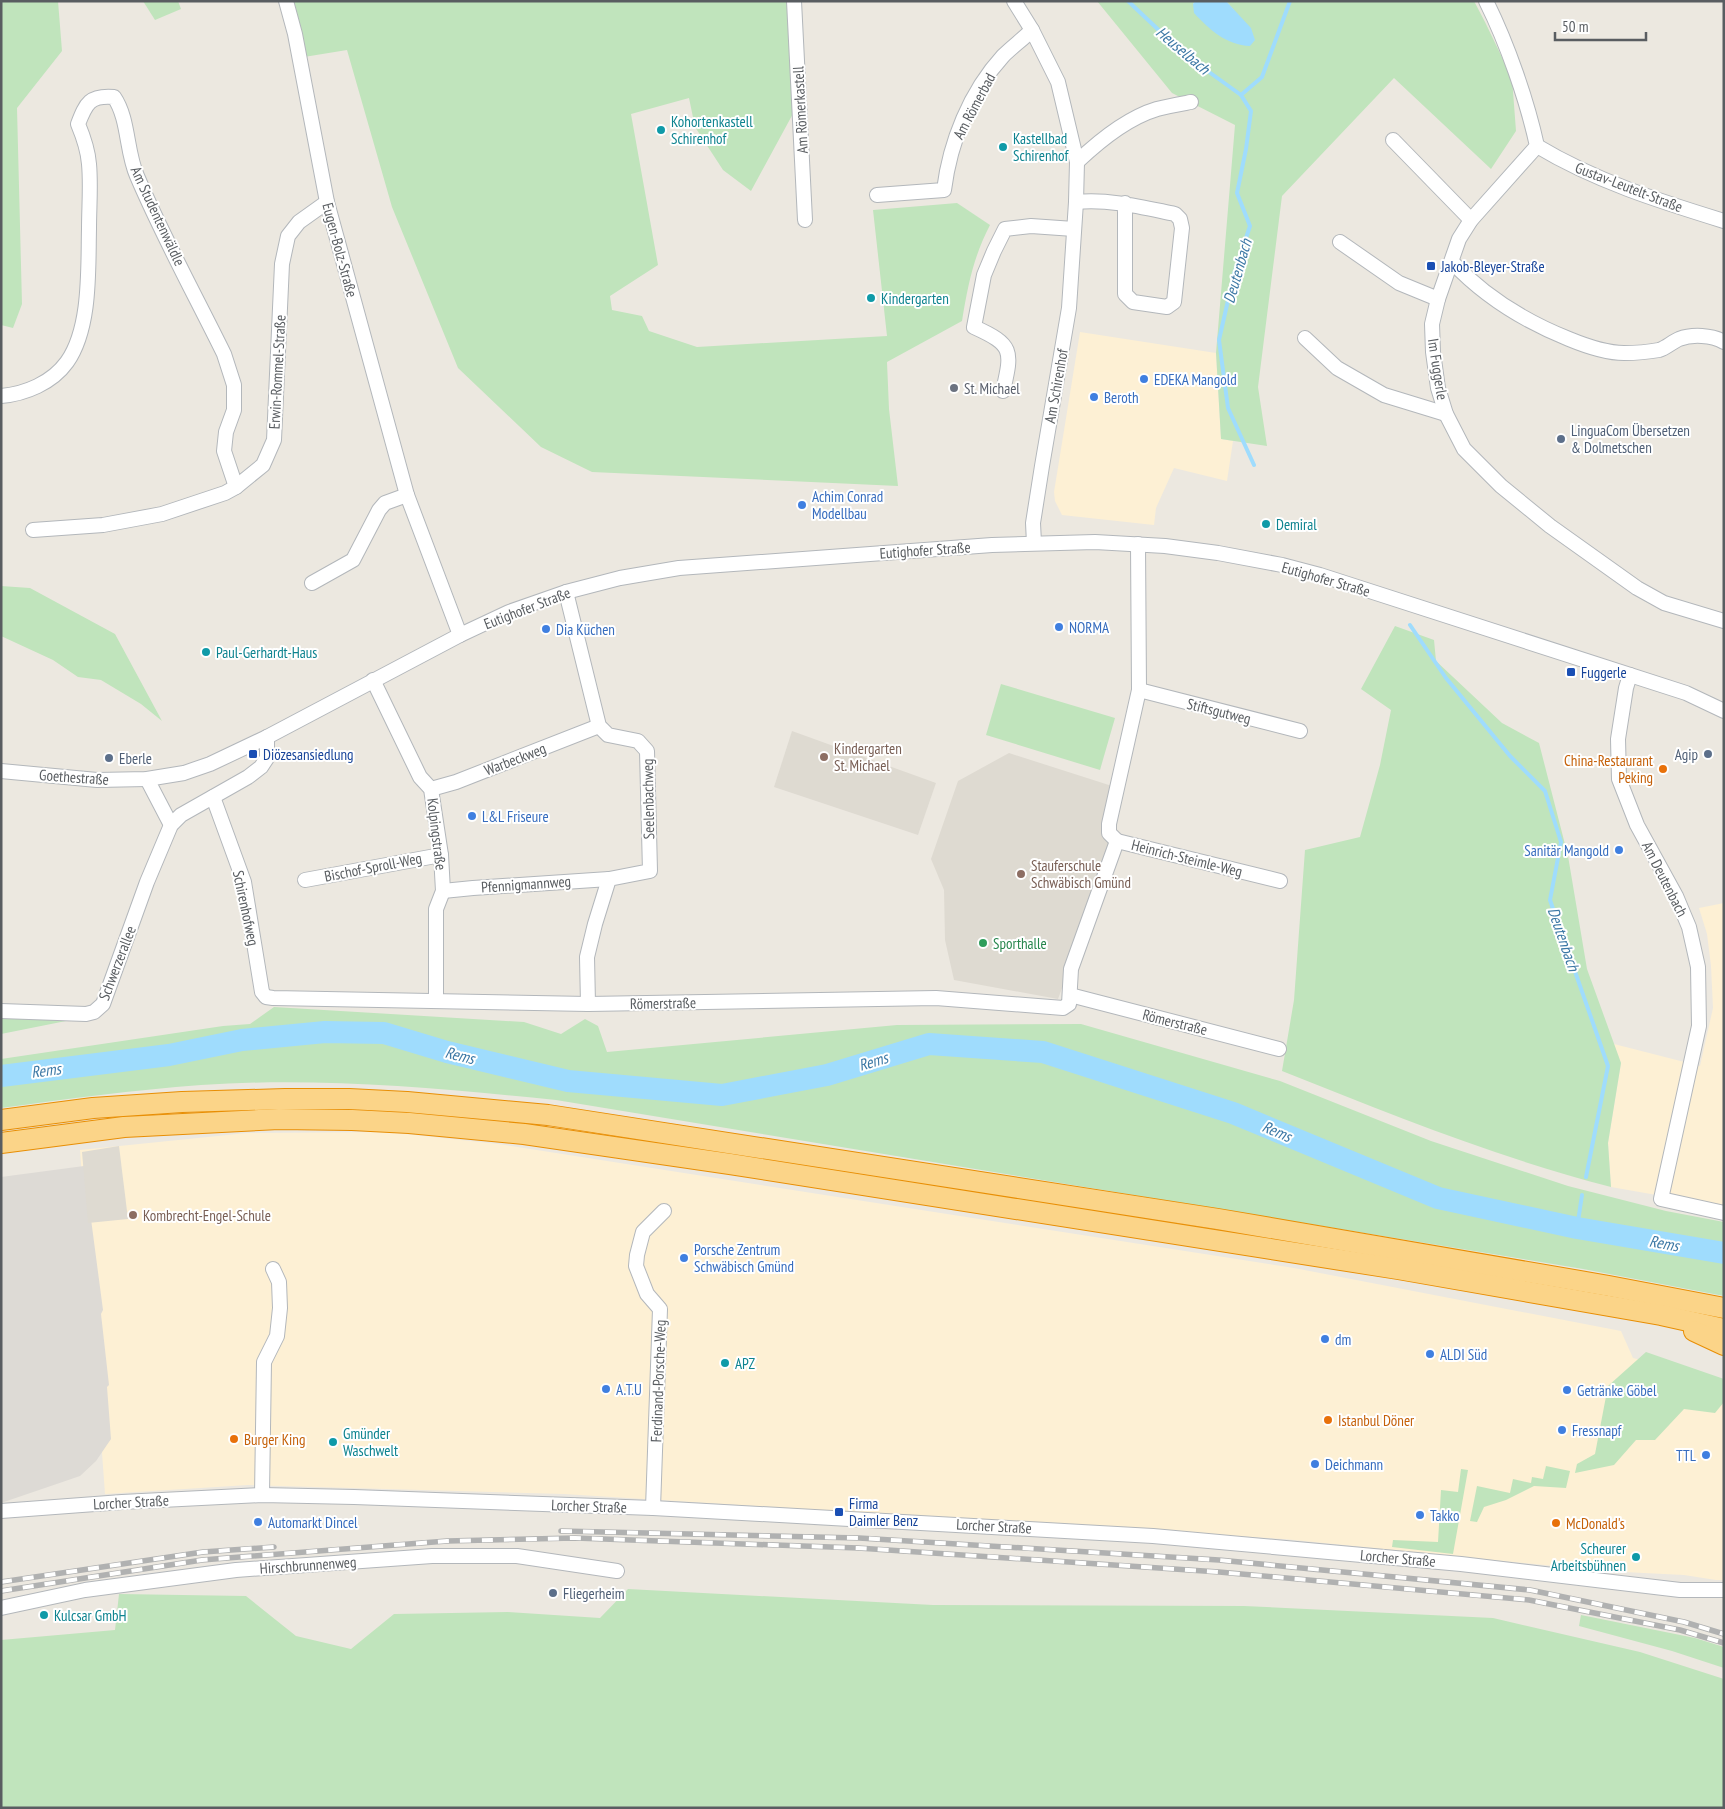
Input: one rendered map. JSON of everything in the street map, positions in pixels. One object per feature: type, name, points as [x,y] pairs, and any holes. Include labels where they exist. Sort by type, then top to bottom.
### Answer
[{"type":"highway","points":[[1,1120],[103,1107],[285,1098],[406,1102],[548,1115],[1218,1219],[1609,1286],[1724,1308]]},
{"type":"highway","points":[[1,1143],[124,1127],[279,1120],[352,1120],[468,1128],[617,1147],[1279,1250],[1661,1315],[1724,1329]]},
{"type":"highway","points":[[1661,1315],[1724,1345]]},
{"type":"street","name":"Eugen-Bolz-Straße","points":[[286,1],[295,34],[327,202],[407,495],[460,635]]},
{"type":"street","name":"Am Römerkastell","points":[[794,1],[805,220]]},
{"type":"street","name":"Am Schirenhof","points":[[1014,1],[1032,30],[1058,82],[1077,162],[1069,308],[1033,523],[1034,543]]},
{"type":"street","points":[[1488,5],[1514,70],[1537,146]]},
{"type":"street","name":"Am Römerbad","points":[[877,195],[944,190],[946,169],[956,137],[976,96],[987,77],[1003,56],[1032,30]]},
{"type":"street","name":"Am Studentenwäldle","points":[[1,396],[13,395],[45,383],[60,370],[68,361],[83,324],[88,286],[89,162],[78,124],[85,106],[100,96],[114,97],[121,107],[136,174],[224,354],[234,385],[234,410],[226,432],[224,451],[236,487]]},
{"type":"street","points":[[1077,162],[1094,145],[1136,117],[1156,109],[1191,102]]},
{"type":"street","points":[[1393,140],[1471,220]]},
{"type":"street","name":"Im Fuggerle","points":[[1537,146],[1471,220],[1459,239],[1438,299],[1432,324],[1432,352],[1438,388],[1446,414],[1464,449],[1501,486],[1550,526],[1637,588],[1664,603],[1724,621]]},
{"type":"street","name":"Gustav-Leutelt-Straße","points":[[1537,146],[1566,163],[1631,191],[1724,221]]},
{"type":"street","points":[[1076,202],[1099,200],[1125,203],[1175,214],[1180,220],[1182,228],[1180,255],[1174,302],[1167,307],[1133,302],[1125,294],[1125,203]]},
{"type":"street","name":"Erwin-Rommel-Straße","points":[[33,530],[103,525],[162,514],[225,493],[236,487],[263,465],[274,440],[282,264],[288,236],[299,222],[327,202]]},
{"type":"street","points":[[1003,391],[1009,364],[1008,352],[1003,343],[992,335],[974,327],[984,275],[994,251],[1005,230],[1031,226],[1074,229]]},
{"type":"street","points":[[1340,242],[1399,283],[1438,299]]},
{"type":"street","points":[[1452,262],[1468,279],[1500,304],[1549,331],[1582,345],[1609,352],[1624,353],[1657,350],[1679,339],[1696,336],[1724,342]]},
{"type":"street","points":[[1305,338],[1337,368],[1384,395],[1446,414]]},
{"type":"street","points":[[312,583],[353,560],[379,510],[385,503],[407,495]]},
{"type":"street","name":"Eutighofer Straße","points":[[146,779],[184,773],[210,764],[267,737],[460,635],[509,612],[566,592],[620,578],[679,568],[1034,543],[1138,544],[1218,553],[1282,565],[1686,693],[1724,711]]},
{"type":"street","points":[[1117,841],[1109,833],[1109,824],[1139,690],[1138,544]]},
{"type":"street","points":[[566,592],[584,657],[599,726]]},
{"type":"street","name":"Am Deutenbach","points":[[1630,675],[1626,688],[1618,739],[1619,779],[1637,825],[1676,896],[1689,927],[1698,967],[1699,1026],[1660,1200],[1724,1213]]},
{"type":"street","name":"Kolpingstraße","points":[[373,680],[420,777],[431,789],[441,855],[443,891],[436,909],[436,1001]]},
{"type":"street","name":"Stiftsgutweg","points":[[1139,690],[1300,730]]},
{"type":"street","name":"Warbeckweg","points":[[431,789],[456,782],[599,726]]},
{"type":"street","name":"Seelenbachweg","points":[[599,726],[608,735],[638,740],[647,751],[650,871],[609,879]]},
{"type":"street","name":"Schwerzerallee","points":[[1,1011],[86,1014],[94,1012],[103,1004],[147,882],[171,825],[181,814],[248,777],[262,767],[267,758],[267,737]]},
{"type":"street","name":"Goethestraße","points":[[2,774],[97,780],[146,779]]},
{"type":"street","points":[[146,779],[171,825]]},
{"type":"street","name":"Schirenhofweg","points":[[213,797],[244,882],[262,992]]},
{"type":"street","name":"Heinrich-Steimle-Weg","points":[[1069,1001],[1071,969],[1117,841],[1280,881]]},
{"type":"street","name":"Bischof-Sproll-Weg","points":[[304,880],[441,855]]},
{"type":"street","points":[[588,1004],[587,957],[609,879]]},
{"type":"street","name":"Pfennigmannweg","points":[[443,891],[609,879]]},
{"type":"street","name":"Römerstraße","points":[[262,992],[266,997],[273,998],[588,1004],[936,998],[1063,1008],[1069,1001],[1279,1049]]},
{"type":"street","name":"Ferdinand-Porsche-Weg","points":[[653,1508],[660,1309],[647,1294],[636,1266],[643,1232],[664,1211]]},
{"type":"street","points":[[262,1495],[264,1362],[278,1336],[280,1308],[279,1282],[272,1269]]},
{"type":"street","name":"Lorcher Straße","points":[[1,1511],[122,1502],[262,1495],[354,1496],[653,1508],[968,1524],[1153,1536],[1460,1564],[1680,1590],[1724,1590]]},
{"type":"street","name":"Hirschbrunnenweg","points":[[1,1608],[85,1590],[236,1570],[432,1556],[517,1556],[617,1571]]},
{"type":"shaded area","points":[[1080,332],[1216,353],[1221,439],[1233,441],[1227,481],[1174,468],[1156,508],[1154,525],[1062,515],[1055,501],[1054,492]]},
{"type":"shaded area","name":"Kindergarten St. Michael","points":[[792,731],[936,783],[918,835],[774,787]]},
{"type":"shaded area","name":"Stauferschule Schwäbisch Gmünd","points":[[1009,753],[1112,786],[1111,854],[1058,999],[954,980],[945,940],[944,890],[931,859],[958,781]]},
{"type":"shaded area","points":[[1724,903],[1724,1205],[1611,1187],[1608,1143],[1621,1063],[1614,1044],[1700,1066],[1713,1008],[1707,934],[1699,908]]},
{"type":"shaded area","points":[[387,1132],[498,1144],[1294,1268],[1621,1331],[1633,1358],[1704,1376],[1724,1386],[1724,1580],[1684,1575],[1604,1571],[1284,1539],[564,1494],[248,1485],[105,1494],[80,1150],[247,1133]]},
{"type":"shaded area","points":[[119,1146],[128,1219],[88,1223],[82,1152]]},
{"type":"shaded area","points":[[84,1166],[103,1310],[101,1314],[109,1385],[107,1387],[111,1439],[96,1461],[80,1476],[1,1503],[1,1177]]},
{"type":"green space","points":[[1,1],[58,1],[62,51],[17,108],[22,304],[13,328],[1,325]]},
{"type":"green space","points":[[143,1],[178,1],[181,9],[155,20]]},
{"type":"green space","points":[[290,1],[789,1],[795,110],[751,191],[723,170],[695,127],[689,98],[631,114],[658,265],[610,296],[612,310],[642,316],[649,331],[697,347],[887,336],[873,210],[957,203],[990,225],[979,249],[972,272],[962,321],[887,362],[889,409],[898,486],[592,472],[541,447],[458,368],[392,207],[347,50],[304,57]]},
{"type":"green space","points":[[1097,1],[1195,1],[1193,4],[1234,10],[1226,1],[1474,1],[1512,78],[1516,131],[1491,169],[1394,78],[1282,196],[1258,387],[1267,446],[1221,439],[1216,353],[1235,125],[1172,93]]},
{"type":"green space","points":[[1,586],[30,588],[115,634],[162,721],[141,704],[101,680],[78,677],[53,660],[1,636]]},
{"type":"green space","points":[[1395,626],[1434,640],[1436,661],[1502,723],[1539,743],[1568,856],[1587,969],[1621,1063],[1608,1143],[1611,1187],[1486,1149],[1282,1071],[1294,1000],[1305,850],[1360,837],[1380,765],[1391,710],[1361,689]]},
{"type":"green space","points":[[1001,684],[1115,718],[1100,770],[986,735]]},
{"type":"green space","points":[[274,1007],[524,1022],[561,1034],[585,1019],[598,1026],[607,1052],[897,1025],[1081,1024],[1280,1081],[1431,1141],[1568,1186],[1666,1211],[1724,1222],[1724,1296],[1583,1269],[556,1100],[467,1091],[290,1082],[151,1089],[1,1108],[1,1059],[223,1026],[250,1024]]},
{"type":"green space","points":[[1,1017],[81,1018],[1,1034]]},
{"type":"green space","points":[[1646,1352],[1724,1379],[1724,1402],[1715,1413],[1684,1409],[1655,1440],[1636,1440],[1614,1465],[1575,1473],[1577,1464],[1595,1454],[1608,1386]]},
{"type":"green space","points":[[1546,1466],[1570,1471],[1566,1488],[1534,1486],[1506,1500],[1484,1507],[1477,1522],[1470,1521],[1477,1486],[1510,1493],[1513,1479],[1531,1483],[1532,1477],[1543,1479]]},
{"type":"green space","points":[[1461,1469],[1468,1470],[1453,1554],[1392,1547],[1393,1540],[1438,1542],[1441,1490],[1458,1492]]},
{"type":"green space","points":[[628,1589],[933,1605],[1244,1606],[1493,1618],[1640,1652],[1724,1679],[1724,1808],[1,1808],[1,1640],[115,1630],[119,1594],[246,1596],[296,1636],[351,1649],[394,1614],[508,1612],[600,1618]]},
{"type":"green space","points":[[1581,1615],[1695,1638],[1724,1647],[1724,1668],[1672,1651],[1579,1626]]},
{"type":"water","points":[[1195,1],[1226,1],[1251,28],[1255,40],[1250,46],[1241,45],[1219,36],[1194,13],[1193,4]]},
{"type":"waterway","name":"Heuselbach","points":[[1128,1],[1184,54],[1241,95]]},
{"type":"waterway","name":"Deutenbach","points":[[1254,465],[1228,408],[1219,340],[1234,274],[1250,226],[1237,193],[1251,111],[1241,95],[1262,77],[1290,1]]},
{"type":"waterway","name":"Deutenbach","points":[[1410,625],[1446,678],[1510,756],[1545,791],[1561,842],[1550,900],[1608,1066],[1586,1177]]},
{"type":"waterway","name":"Rems","points":[[1,1076],[169,1055],[242,1040],[325,1032],[384,1033],[447,1052],[568,1081],[722,1095],[827,1075],[929,1044],[1043,1052],[1233,1113],[1438,1198],[1577,1228],[1724,1253]]},
{"type":"waterway","name":"Deutenbach","points":[[1577,1228],[1582,1195]]},
{"type":"railway","points":[[561,1531],[859,1538],[1219,1560],[1530,1590],[1684,1622],[1724,1634]]},
{"type":"railway","points":[[1,1591],[202,1560],[447,1541],[575,1538],[858,1548],[1219,1572],[1529,1600],[1680,1630],[1724,1643]]},
{"type":"railway","points":[[1,1582],[203,1552],[274,1547]]},
{"type":"place","name":"Kohortenkastell Schirenhof","points":[[661,130]]},
{"type":"place","name":"Kastellbad Schirenhof","points":[[1003,147]]},
{"type":"place","name":"Jakob-Bleyer-Straße","points":[[1431,266]]},
{"type":"place","name":"Kindergarten","points":[[871,298]]},
{"type":"place","name":"EDEKA Mangold","points":[[1144,379]]},
{"type":"place","name":"St. Michael","points":[[954,388]]},
{"type":"place","name":"Beroth","points":[[1094,397]]},
{"type":"place","name":"LinguaCom Übersetzen & Dolmetschen","points":[[1561,439]]},
{"type":"place","name":"Achim Conrad Modellbau","points":[[802,505]]},
{"type":"place","name":"Demiral","points":[[1266,524]]},
{"type":"place","name":"NORMA","points":[[1059,627]]},
{"type":"place","name":"Dia Küchen","points":[[546,629]]},
{"type":"place","name":"Paul-Gerhardt-Haus","points":[[206,652]]},
{"type":"place","name":"Fuggerle","points":[[1571,672]]},
{"type":"place","name":"Diözesansiedlung","points":[[253,754]]},
{"type":"place","name":"Agip","points":[[1708,754]]},
{"type":"place","name":"Kindergarten St. Michael","points":[[824,757]]},
{"type":"place","name":"Eberle","points":[[109,758]]},
{"type":"place","name":"China-Restaurant Peking","points":[[1663,769]]},
{"type":"place","name":"L&L Friseure","points":[[472,816]]},
{"type":"place","name":"Sanitär Mangold","points":[[1619,850]]},
{"type":"place","name":"Stauferschule Schwäbisch Gmünd","points":[[1021,874]]},
{"type":"place","name":"Sporthalle","points":[[983,943]]},
{"type":"place","name":"Kombrecht-Engel-Schule","points":[[133,1215]]},
{"type":"place","name":"Porsche Zentrum Schwäbisch Gmünd","points":[[684,1258]]},
{"type":"place","name":"dm","points":[[1325,1339]]},
{"type":"place","name":"ALDI Süd","points":[[1430,1354]]},
{"type":"place","name":"APZ","points":[[725,1363]]},
{"type":"place","name":"A.T.U","points":[[606,1389]]},
{"type":"place","name":"Getränke Göbel","points":[[1567,1390]]},
{"type":"place","name":"Istanbul Döner","points":[[1328,1420]]},
{"type":"place","name":"Fressnapf","points":[[1562,1430]]},
{"type":"place","name":"Burger King","points":[[234,1439]]},
{"type":"place","name":"Gmünder Waschwelt","points":[[333,1442]]},
{"type":"place","name":"TTL","points":[[1706,1455]]},
{"type":"place","name":"Deichmann","points":[[1315,1464]]},
{"type":"place","name":"Firma Daimler Benz","points":[[839,1512]]},
{"type":"place","name":"Takko","points":[[1420,1515]]},
{"type":"place","name":"Automarkt Dincel","points":[[258,1522]]},
{"type":"place","name":"McDonald's","points":[[1556,1523]]},
{"type":"place","name":"Scheurer Arbeitsbühnen","points":[[1636,1557]]},
{"type":"place","name":"Fliegerheim","points":[[553,1593]]},
{"type":"place","name":"Kulcsar GmbH","points":[[44,1615]]}]
